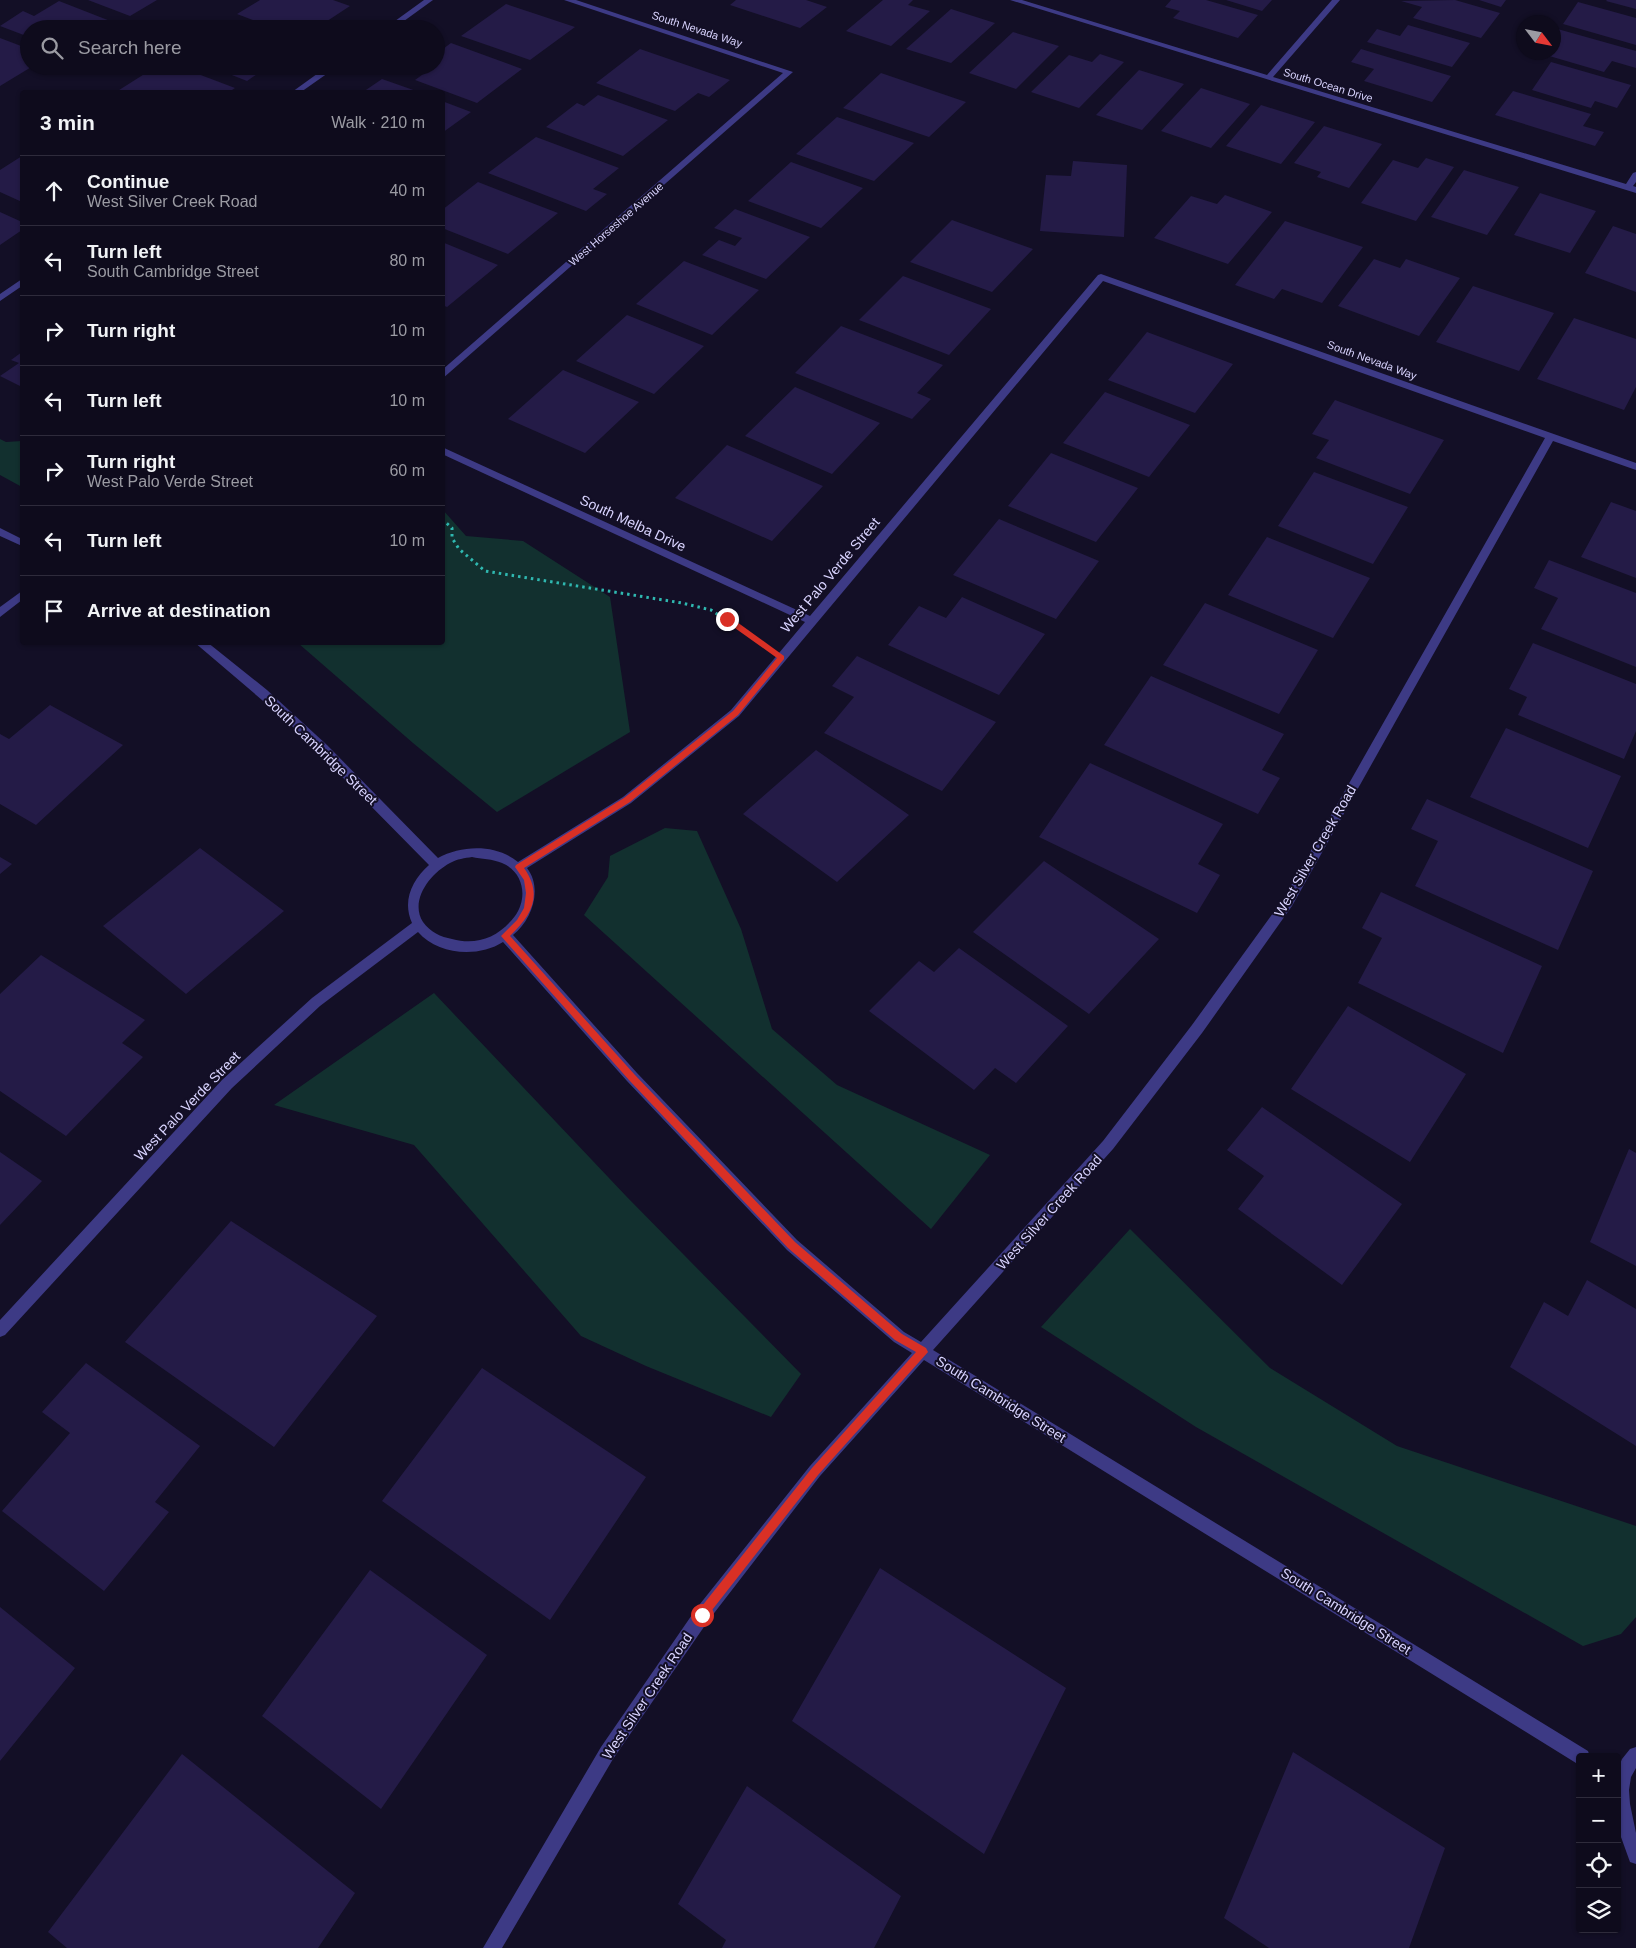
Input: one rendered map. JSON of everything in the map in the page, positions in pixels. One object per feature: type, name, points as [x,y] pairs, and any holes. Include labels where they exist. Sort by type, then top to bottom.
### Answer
[{"type":"street","points":[[401,20],[429,0]]},
{"type":"street","name":"South Nevada Way","points":[[568,0],[789,72]]},
{"type":"street","name":"South Ocean Drive","points":[[1014,0],[1632,189]]},
{"type":"street","points":[[1268,78],[1336,0]]},
{"type":"street","name":"West Horseshoe Avenue","points":[[445,373],[789,72]]},
{"type":"street","points":[[299,90],[321,75]]},
{"type":"street","points":[[1632,189],[1636,175]]},
{"type":"street","name":"South Nevada Way","points":[[1101,277],[1636,468]]},
{"type":"street","name":"West Palo Verde Street","points":[[519,867],[627,800],[736,713],[1101,277]]},
{"type":"street","points":[[0,298],[20,283]]},
{"type":"street","name":"West Silver Creek Road","points":[[492,1948],[607,1753],[702,1615],[815,1471],[1108,1145],[1197,1029],[1288,902],[1550,437]]},
{"type":"street","name":"South Melba Drive","points":[[445,451],[812,621]]},
{"type":"street","points":[[0,532],[20,542]]},
{"type":"street","points":[[0,613],[20,597]]},
{"type":"street","name":"South Cambridge Street","points":[[203,645],[236,668],[312,737],[437,865]]},
{"type":"street","points":[[472,852],[490,852],[506,857],[519,867],[528,879],[530,893],[528,909],[520,922],[505,936],[473,947],[446,946],[430,938],[418,925],[412,910],[414,893],[423,878],[437,865],[454,856],[472,852]]},
{"type":"street","name":"West Palo Verde Street","points":[[0,1330],[227,1084],[316,1002],[418,925]]},
{"type":"street","name":"South Cambridge Street","points":[[505,936],[632,1077],[792,1245],[899,1337],[1576,1753]]},
{"type":"street","points":[[1621,1778],[1636,1755]]},
{"type":"street","points":[[1620,1798],[1626,1834],[1636,1856]]},
{"type":"path","points":[[445,521],[452,528],[452,538],[459,549],[485,571],[682,602],[710,610],[727,619],[782,657]]},
{"type":"green space","points":[[0,439],[6,442],[20,441],[20,486],[0,475]]},
{"type":"green space","points":[[445,512],[466,536],[523,541],[610,597],[630,732],[497,812],[413,743],[300,645],[445,645]]},
{"type":"green space","points":[[665,828],[697,831],[741,929],[772,1029],[837,1085],[990,1155],[931,1229],[584,915],[608,877],[610,856]]},
{"type":"green space","points":[[434,993],[626,1196],[801,1374],[771,1417],[646,1366],[581,1336],[414,1145],[274,1105]]},
{"type":"green space","points":[[1130,1229],[1270,1368],[1397,1446],[1636,1526],[1636,1617],[1621,1634],[1583,1646],[1196,1427],[1041,1327]]},
{"type":"building","points":[[88,0],[157,0],[130,16]]},
{"type":"building","points":[[260,0],[333,0],[350,6],[329,20],[253,20],[237,14]]},
{"type":"building","points":[[736,0],[806,0],[827,7],[800,28],[730,5]]},
{"type":"building","points":[[883,0],[913,0],[908,5],[930,11],[891,46],[846,31]]},
{"type":"building","points":[[1171,0],[1206,0],[1258,15],[1238,38],[1173,18],[1180,11],[1165,7]]},
{"type":"building","points":[[1226,0],[1272,0],[1262,11]]},
{"type":"building","points":[[1455,0],[1500,13],[1481,38],[1413,18],[1422,7],[1401,1]]},
{"type":"building","points":[[1479,0],[1506,0],[1501,7]]},
{"type":"building","points":[[1636,0],[1636,9],[1606,1]]},
{"type":"building","points":[[59,1],[108,20],[20,20],[20,34],[0,26],[23,11],[34,16]]},
{"type":"building","points":[[1578,2],[1636,18],[1636,45],[1563,24]]},
{"type":"building","points":[[506,4],[575,27],[530,60],[461,36]]},
{"type":"building","points":[[951,9],[995,23],[951,63],[906,49]]},
{"type":"building","points":[[1408,25],[1470,43],[1452,67],[1367,42],[1377,29],[1400,36]]},
{"type":"building","points":[[1561,30],[1636,51],[1636,68],[1612,61],[1604,72],[1561,59]]},
{"type":"building","points":[[1013,32],[1059,46],[1016,89],[969,73]]},
{"type":"building","points":[[0,38],[20,46],[20,74],[0,86]]},
{"type":"building","points":[[451,43],[522,69],[477,103],[415,80],[422,75],[445,75],[445,47]]},
{"type":"building","points":[[640,49],[730,80],[709,97],[698,93],[675,111],[596,83]]},
{"type":"building","points":[[1361,49],[1451,76],[1432,102],[1364,81],[1374,69],[1351,62]]},
{"type":"building","points":[[1100,54],[1124,62],[1079,108],[1031,92],[1069,55],[1092,62]]},
{"type":"building","points":[[1551,62],[1631,85],[1617,108],[1595,101],[1591,108],[1532,90]]},
{"type":"building","points":[[1139,70],[1184,84],[1142,130],[1096,115]]},
{"type":"building","points":[[881,73],[966,102],[929,137],[843,108]]},
{"type":"building","points":[[143,75],[201,75],[235,88],[232,90],[119,90]]},
{"type":"building","points":[[232,75],[256,75],[247,81]]},
{"type":"building","points":[[382,79],[413,90],[366,90]]},
{"type":"building","points":[[1201,88],[1250,104],[1211,148],[1161,131]]},
{"type":"building","points":[[1513,91],[1591,114],[1583,126],[1604,132],[1595,146],[1495,115]]},
{"type":"building","points":[[598,95],[668,120],[623,156],[546,127],[577,103],[584,106]]},
{"type":"building","points":[[445,102],[471,112],[445,131]]},
{"type":"building","points":[[1261,105],[1315,122],[1281,164],[1226,146]]},
{"type":"building","points":[[837,117],[914,143],[874,181],[796,154]]},
{"type":"building","points":[[1324,126],[1382,144],[1349,188],[1317,177],[1321,172],[1294,163]]},
{"type":"building","points":[[536,137],[619,168],[593,189],[607,194],[586,211],[488,173]]},
{"type":"building","points":[[20,157],[20,201],[0,192],[0,170]]},
{"type":"building","points":[[1426,158],[1454,167],[1416,221],[1361,203],[1393,160],[1418,168]]},
{"type":"building","points":[[1073,161],[1127,165],[1124,237],[1040,231],[1046,175],[1071,176]]},
{"type":"building","points":[[791,162],[863,188],[821,228],[748,201]]},
{"type":"building","points":[[1464,170],[1519,187],[1487,235],[1431,217]]},
{"type":"building","points":[[478,182],[558,213],[508,254],[445,229],[445,208]]},
{"type":"building","points":[[1540,193],[1596,211],[1570,253],[1514,235]]},
{"type":"building","points":[[1225,195],[1272,212],[1228,264],[1154,238],[1191,196],[1217,204]]},
{"type":"building","points":[[735,209],[810,237],[766,279],[702,255],[719,240],[735,246],[742,238],[714,228]]},
{"type":"building","points":[[0,212],[20,221],[20,231],[0,245]]},
{"type":"building","points":[[952,220],[1033,249],[992,292],[910,262]]},
{"type":"building","points":[[1285,221],[1363,247],[1322,303],[1282,289],[1274,299],[1235,285]]},
{"type":"building","points":[[1613,226],[1636,234],[1636,292],[1585,273]]},
{"type":"building","points":[[445,243],[498,265],[447,307],[445,306]]},
{"type":"building","points":[[1374,259],[1400,268],[1406,259],[1460,278],[1419,336],[1338,306]]},
{"type":"building","points":[[684,261],[759,290],[712,335],[636,304]]},
{"type":"building","points":[[903,276],[991,309],[949,355],[859,320]]},
{"type":"building","points":[[1473,286],[1554,313],[1519,371],[1436,342]]},
{"type":"building","points":[[627,315],[704,346],[654,394],[576,361]]},
{"type":"building","points":[[1574,318],[1636,339],[1636,387],[1624,410],[1537,379]]},
{"type":"building","points":[[841,326],[943,365],[917,393],[931,399],[912,419],[795,373]]},
{"type":"building","points":[[1147,332],[1233,364],[1195,413],[1108,380]]},
{"type":"building","points":[[20,353],[20,386],[0,376],[19,363],[11,360]]},
{"type":"building","points":[[563,370],[639,402],[585,453],[508,419]]},
{"type":"building","points":[[795,387],[880,423],[832,474],[745,436]]},
{"type":"building","points":[[1105,392],[1190,425],[1149,477],[1063,443]]},
{"type":"building","points":[[1335,400],[1444,440],[1410,494],[1316,458],[1329,440],[1312,434]]},
{"type":"building","points":[[727,445],[823,486],[772,541],[675,498]]},
{"type":"building","points":[[1051,453],[1138,488],[1096,542],[1008,506]]},
{"type":"building","points":[[1314,472],[1408,507],[1373,564],[1278,526]]},
{"type":"building","points":[[1611,502],[1636,511],[1636,578],[1581,557]]},
{"type":"building","points":[[999,519],[1099,561],[1056,619],[953,575]]},
{"type":"building","points":[[1267,537],[1370,578],[1333,638],[1228,595]]},
{"type":"building","points":[[1549,560],[1636,593],[1636,667],[1541,629],[1558,598],[1534,588]]},
{"type":"building","points":[[962,597],[1045,634],[999,695],[888,645],[919,606],[946,618]]},
{"type":"building","points":[[1205,603],[1318,650],[1279,714],[1163,665]]},
{"type":"building","points":[[1533,643],[1636,684],[1636,731],[1624,759],[1518,715],[1527,697],[1509,689]]},
{"type":"building","points":[[857,656],[996,722],[942,791],[824,733],[854,697],[832,686]]},
{"type":"building","points":[[1151,676],[1284,734],[1262,770],[1280,778],[1258,814],[1104,745]]},
{"type":"building","points":[[50,705],[123,745],[36,825],[0,804],[0,734],[9,739]]},
{"type":"building","points":[[1506,728],[1621,776],[1588,848],[1470,797]]},
{"type":"building","points":[[816,750],[909,815],[837,882],[743,814]]},
{"type":"building","points":[[1090,763],[1223,824],[1198,864],[1220,875],[1197,913],[1039,837]]},
{"type":"building","points":[[1427,799],[1593,871],[1558,950],[1415,886],[1438,841],[1411,829]]},
{"type":"building","points":[[200,848],[284,911],[186,994],[103,926]]},
{"type":"building","points":[[0,857],[12,864],[0,874]]},
{"type":"building","points":[[1044,861],[1159,939],[1089,1014],[973,932]]},
{"type":"building","points":[[1381,892],[1542,966],[1503,1053],[1358,983],[1382,938],[1362,928]]},
{"type":"building","points":[[959,948],[1068,1026],[1016,1083],[995,1068],[974,1090],[869,1011],[919,961],[934,972]]},
{"type":"building","points":[[41,955],[145,1020],[122,1043],[143,1057],[66,1136],[0,1091],[0,994]]},
{"type":"building","points":[[1348,1006],[1466,1074],[1410,1162],[1291,1089]]},
{"type":"building","points":[[1262,1107],[1402,1204],[1342,1285],[1238,1209],[1264,1176],[1227,1150]]},
{"type":"building","points":[[1629,1149],[1636,1153],[1636,1266],[1590,1242]]},
{"type":"building","points":[[0,1152],[42,1181],[0,1225]]},
{"type":"building","points":[[231,1221],[377,1316],[274,1447],[125,1342]]},
{"type":"building","points":[[1587,1280],[1636,1309],[1636,1446],[1510,1367],[1544,1302],[1568,1316]]},
{"type":"building","points":[[86,1363],[200,1446],[155,1502],[169,1512],[104,1591],[2,1511],[70,1433],[42,1412]]},
{"type":"building","points":[[482,1368],[646,1477],[550,1620],[382,1501]]},
{"type":"building","points":[[880,1568],[1066,1688],[984,1854],[792,1721]]},
{"type":"building","points":[[370,1570],[487,1655],[381,1809],[262,1716]]},
{"type":"building","points":[[0,1607],[75,1668],[0,1761]]},
{"type":"building","points":[[1293,1752],[1445,1848],[1409,1948],[1269,1948],[1224,1918]]},
{"type":"building","points":[[182,1754],[355,1893],[318,1948],[67,1948],[48,1932]]},
{"type":"building","points":[[747,1786],[901,1896],[874,1948],[722,1948],[726,1940],[678,1904]]},
{"type":"route","points":[[702,1615],[815,1471],[923,1352],[899,1337],[792,1245],[632,1077],[505,936],[520,922],[528,909],[530,893],[528,879],[519,867],[627,800],[736,713],[782,657],[727,619]]}]
